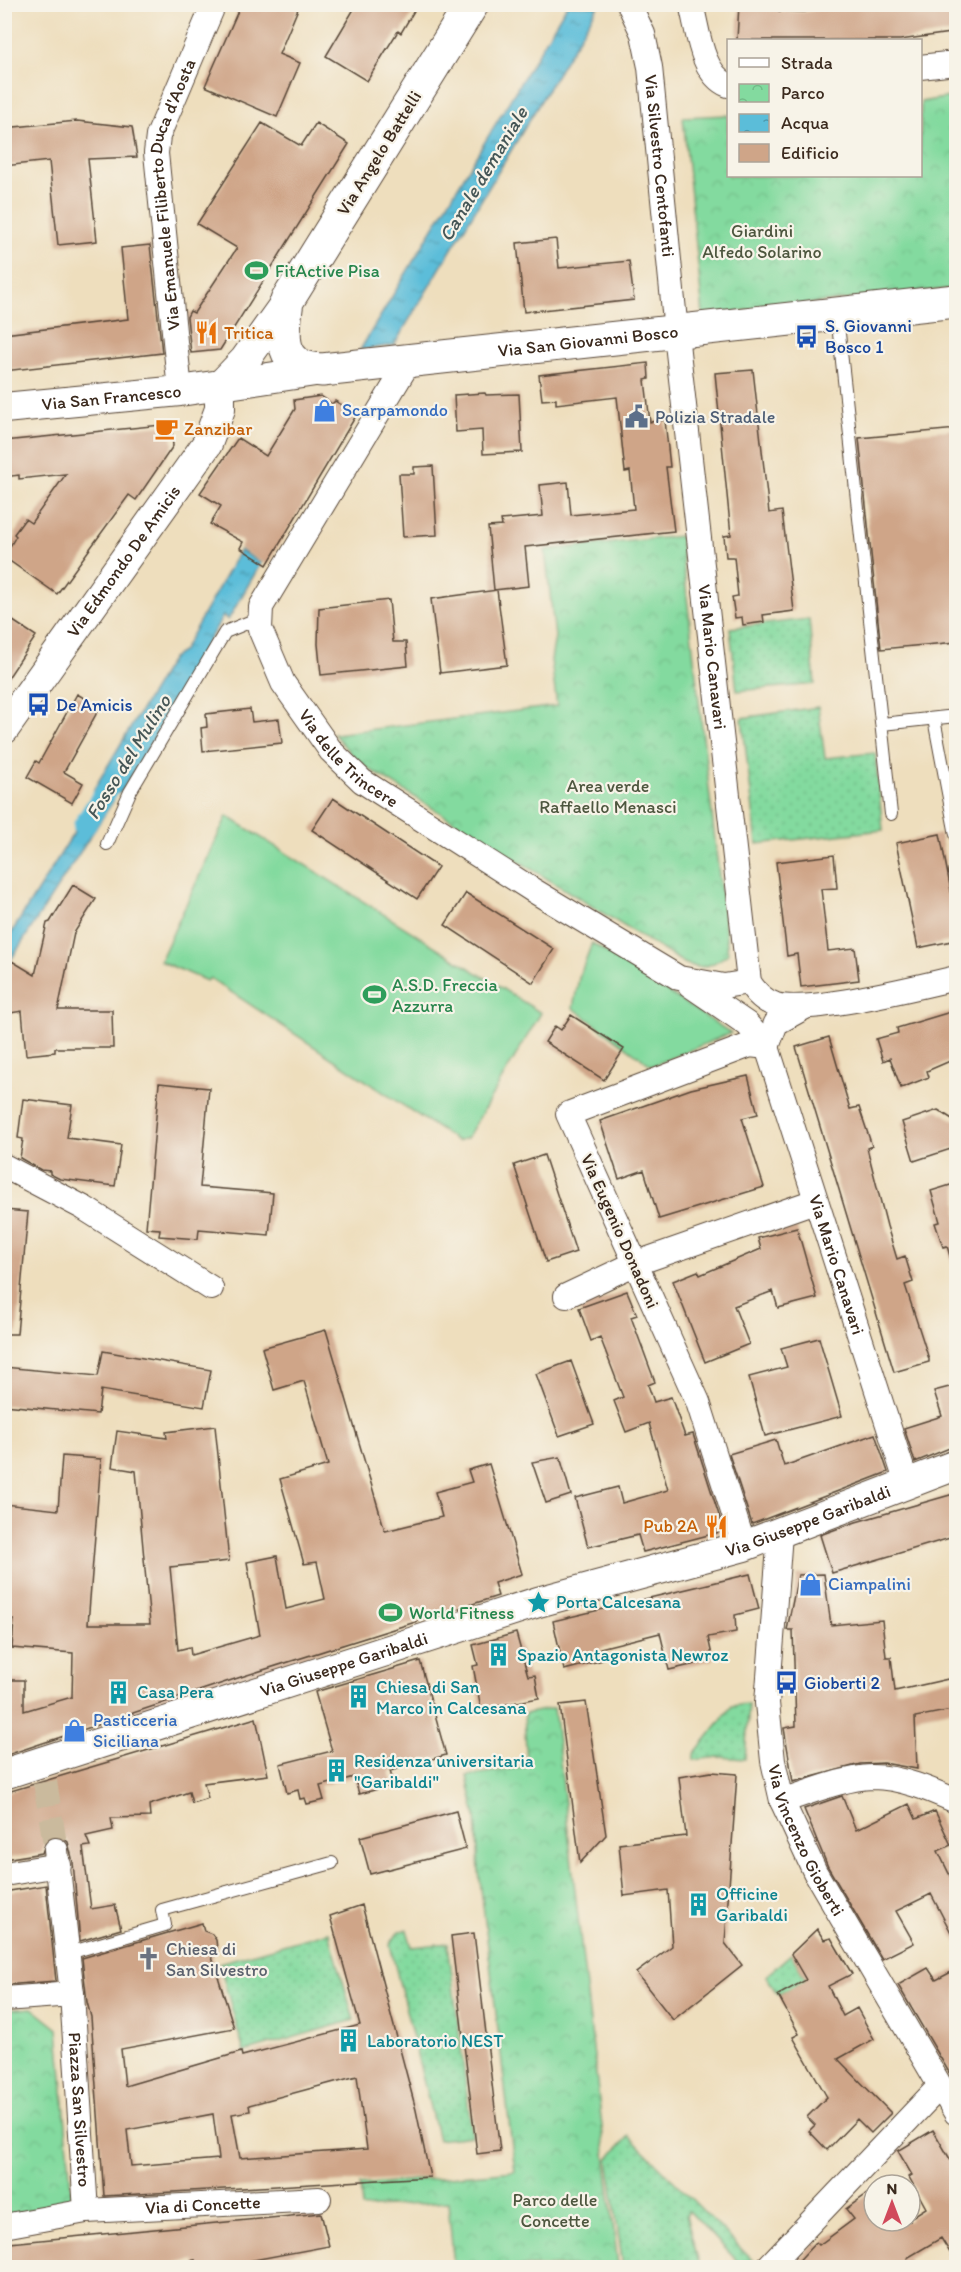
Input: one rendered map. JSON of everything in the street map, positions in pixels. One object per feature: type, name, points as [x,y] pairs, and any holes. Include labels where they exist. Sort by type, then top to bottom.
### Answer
[{"type":"main road","name":"Via Angelo Battelli","points":[[336,369],[301,367],[287,352],[284,332],[287,301],[472,4]]},
{"type":"main road","name":"Via San Giovanni Bosco","points":[[336,369],[957,301]]},
{"type":"street","name":"Via Emanuele Filiberto Duca d'Aosta","points":[[180,391],[156,153],[158,136],[214,4]]},
{"type":"street","name":"Via Silvestro Centofanti","points":[[629,4],[643,33],[651,67],[676,332]]},
{"type":"street","points":[[692,4],[709,67],[724,83]]},
{"type":"street","points":[[922,67],[957,63]]},
{"type":"street","name":"Via Angelo Battelli","points":[[220,386],[245,360],[287,301]]},
{"type":"street","name":"Via Mario Canavari","points":[[676,332],[749,982]]},
{"type":"street","points":[[259,618],[269,592],[398,362]]},
{"type":"street","name":"Via San Giovanni Bosco","points":[[220,386],[336,369]]},
{"type":"street","name":"Via San Francesco","points":[[4,408],[220,386]]},
{"type":"street","name":"Via Edmondo De Amicis","points":[[4,729],[207,444],[220,409],[220,386]]},
{"type":"street","name":"Via delle Trincere","points":[[259,618],[263,639],[284,683],[332,751],[362,781],[520,883],[679,978],[712,986],[749,982]]},
{"type":"street","name":"Via Mario Canavari","points":[[679,978],[747,1024],[767,1047],[907,1484]]},
{"type":"street","points":[[749,982],[761,998],[772,1004],[807,1006],[957,978]]},
{"type":"street","points":[[767,1047],[776,1023],[807,1006]]},
{"type":"street","name":"Via Eugenio Donadoni","points":[[744,1546],[698,1402],[568,1114],[750,1045],[767,1047]]},
{"type":"street","points":[[4,1166],[84,1208],[211,1288]]},
{"type":"street","points":[[566,1296],[634,1264],[815,1201]]},
{"type":"street","name":"Via Giuseppe Garibaldi","points":[[4,1774],[44,1772],[538,1602],[744,1546],[957,1465]]},
{"type":"street","name":"Via Vincenzo Gioberti","points":[[780,1534],[767,1703],[773,1761],[783,1801],[815,1872],[957,2113]]},
{"type":"street","points":[[783,1801],[860,1778],[873,1777],[916,1785],[957,1801]]},
{"type":"street","name":"Piazza San Silvestro","points":[[4,1874],[58,1858],[69,1953],[86,2211],[4,2226]]},
{"type":"street","points":[[4,2000],[72,1994]]},
{"type":"street","points":[[767,2268],[940,2086]]},
{"type":"street","name":"Via di Concette","points":[[86,2211],[319,2199]]},
{"type":"lane","points":[[837,314],[891,814]]},
{"type":"lane","points":[[107,844],[130,792],[225,632],[259,618]]},
{"type":"lane","points":[[882,724],[957,716]]},
{"type":"lane","points":[[934,719],[957,836]]},
{"type":"lane","points":[[69,1953],[165,1925],[162,1910],[332,1863]]},
{"type":"green space","name":"Giardini Alfedo Solarino","points":[[956,96],[956,288],[703,315],[683,117],[727,115],[727,177],[922,177],[922,102]]},
{"type":"green space","name":"Area verde Raffaello Menasci","points":[[680,536],[728,954],[702,967],[684,963],[369,769],[351,754],[334,734],[557,706],[551,660],[555,637],[545,550]]},
{"type":"green space","points":[[809,619],[815,684],[737,691],[730,628]]},
{"type":"green space","points":[[818,707],[825,758],[875,753],[883,830],[757,844],[742,718]]},
{"type":"green space","name":"A.S.D. Freccia Azzurra","points":[[227,816],[541,1013],[467,1138],[457,1141],[210,978],[207,981],[160,961]]},
{"type":"green space","points":[[592,943],[731,1033],[652,1066],[573,1008],[579,978]]},
{"type":"green space","points":[[749,1704],[745,1759],[719,1757],[694,1760],[694,1754],[732,1706]]},
{"type":"green space","name":"Parco delle Concette","points":[[554,1708],[618,2266],[454,2267],[448,2202],[362,2208],[360,2185],[515,2171],[479,1872],[476,1817],[467,1776],[527,1766],[524,1714]]},
{"type":"green space","points":[[407,1930],[412,1947],[448,1943],[472,2136],[438,2140],[390,1945],[399,1931]]},
{"type":"green space","points":[[329,1932],[354,2020],[244,2052],[219,1963]]},
{"type":"green space","points":[[791,1954],[806,1980],[778,1995],[766,1976]]},
{"type":"green space","points":[[32,2008],[58,2029],[72,2200],[5,2216],[5,2010]]},
{"type":"green space","points":[[629,2136],[754,2262],[749,2267],[743,2267],[689,2211],[686,2215],[700,2267],[671,2267],[670,2259],[623,2267],[608,2159]]},
{"type":"water","name":"Canale demaniale","points":[[567,5],[598,6],[394,345],[360,350]]},
{"type":"water","points":[[240,550],[261,563],[228,620],[223,616],[197,660],[196,671],[121,792],[94,794],[94,789],[172,658],[182,652]]},
{"type":"water","points":[[113,801],[5,969],[5,943],[93,802]]},
{"type":"building","points":[[241,4],[300,4],[279,54],[300,63],[277,117],[205,86]]},
{"type":"building","points":[[357,4],[418,4],[401,33],[398,31],[367,81],[326,56]]},
{"type":"building","points":[[739,4],[779,4],[779,11],[804,12],[844,4],[957,4],[957,32],[907,39],[737,39]]},
{"type":"building","points":[[77,121],[132,127],[137,157],[88,159],[97,241],[58,245],[49,161],[4,166],[4,128]]},
{"type":"building","points":[[262,123],[301,146],[316,123],[349,144],[220,350],[191,353],[187,317],[190,311],[194,313],[237,248],[197,224]]},
{"type":"building","points":[[556,239],[559,268],[629,261],[634,300],[524,312],[517,243]]},
{"type":"building","points":[[150,245],[162,353],[4,371],[4,334],[128,319],[121,248]]},
{"type":"building","points":[[648,363],[649,379],[645,380],[650,422],[665,420],[670,467],[666,467],[674,531],[525,547],[529,586],[494,590],[488,527],[502,526],[501,520],[543,516],[540,485],[568,482],[571,515],[634,509],[630,471],[625,472],[617,397],[556,404],[556,399],[542,400],[539,375]]},
{"type":"building","points":[[753,370],[769,513],[782,511],[794,611],[763,615],[764,622],[743,625],[742,617],[735,618],[732,597],[738,596],[734,557],[726,557],[724,536],[731,535],[715,373]]},
{"type":"building","points":[[485,393],[486,395],[519,394],[522,452],[483,454],[482,430],[456,432],[454,395]]},
{"type":"building","points":[[321,396],[332,404],[335,401],[357,414],[267,565],[240,548],[243,542],[210,524],[221,506],[200,493],[238,438],[266,456],[295,409],[294,400]]},
{"type":"building","points":[[171,424],[173,446],[136,500],[129,495],[57,594],[4,557],[16,536],[14,534],[25,519],[31,523],[66,474],[19,479],[19,475],[4,477],[4,441]]},
{"type":"building","points":[[957,429],[957,642],[881,649],[859,438]]},
{"type":"building","points":[[433,466],[437,535],[403,537],[399,474],[414,474],[414,467]]},
{"type":"building","points":[[497,590],[507,665],[440,673],[431,599]]},
{"type":"building","points":[[389,600],[393,642],[406,642],[408,666],[321,675],[318,644],[319,608]]},
{"type":"building","points":[[4,615],[36,636],[4,684]]},
{"type":"building","points":[[77,694],[100,707],[64,772],[83,783],[72,803],[27,777],[36,761],[39,763]]},
{"type":"building","points":[[250,709],[252,722],[279,719],[282,743],[203,751],[201,728],[207,727],[206,714]]},
{"type":"building","points":[[333,798],[438,867],[417,899],[312,830]]},
{"type":"building","points":[[940,834],[952,896],[957,895],[957,940],[918,948],[896,843]]},
{"type":"building","points":[[834,855],[837,888],[821,889],[828,951],[855,948],[859,980],[801,987],[797,954],[787,956],[776,862]]},
{"type":"building","points":[[73,885],[96,899],[74,933],[58,1010],[112,1010],[113,1048],[55,1048],[55,1052],[26,1055],[22,1011],[4,1014],[4,974],[12,961],[35,975],[47,923],[50,922]]},
{"type":"building","points":[[466,893],[554,949],[533,983],[445,925]]},
{"type":"building","points":[[957,1010],[957,1058],[927,1071],[929,1077],[901,1088],[890,1058],[883,1061],[876,1039],[898,1033],[897,1028]]},
{"type":"building","points":[[571,1015],[624,1049],[604,1080],[545,1042],[555,1026],[561,1030]]},
{"type":"building","points":[[829,1037],[850,1109],[859,1107],[872,1146],[867,1148],[887,1226],[897,1259],[905,1256],[913,1282],[905,1285],[929,1359],[929,1362],[894,1372],[796,1047]]},
{"type":"building","points":[[748,1076],[758,1114],[742,1118],[764,1187],[659,1219],[644,1170],[619,1179],[600,1121],[691,1089]]},
{"type":"building","points":[[159,1083],[209,1088],[200,1187],[273,1193],[269,1235],[199,1229],[198,1239],[159,1236],[160,1229],[146,1228]]},
{"type":"building","points":[[23,1099],[72,1105],[67,1138],[121,1145],[115,1186],[60,1179],[50,1174],[50,1171],[41,1170],[20,1158],[23,1139],[18,1138]]},
{"type":"building","points":[[938,1110],[957,1122],[957,1147],[914,1161],[902,1122]]},
{"type":"building","points":[[544,1155],[576,1252],[546,1262],[514,1165]]},
{"type":"building","points":[[957,1183],[957,1262],[952,1263],[947,1246],[943,1247],[935,1223],[940,1222],[931,1191]]},
{"type":"building","points":[[4,1210],[28,1212],[17,1334],[4,1334]]},
{"type":"building","points":[[797,1228],[817,1298],[778,1308],[773,1291],[734,1306],[749,1344],[705,1362],[673,1281],[698,1271],[700,1275],[761,1249],[758,1238]]},
{"type":"building","points":[[627,1291],[637,1315],[631,1317],[655,1382],[648,1385],[654,1402],[671,1397],[685,1436],[693,1434],[724,1531],[643,1552],[638,1535],[588,1547],[575,1498],[618,1487],[622,1503],[668,1490],[649,1423],[626,1432],[614,1401],[623,1397],[600,1337],[591,1341],[579,1308]]},
{"type":"building","points":[[326,1330],[385,1531],[442,1517],[435,1492],[472,1482],[468,1470],[489,1464],[522,1574],[494,1583],[498,1596],[241,1677],[4,1756],[4,1680],[24,1680],[24,1711],[72,1697],[73,1653],[12,1648],[14,1620],[4,1619],[4,1504],[58,1510],[62,1456],[101,1459],[88,1624],[150,1624],[136,1471],[112,1467],[117,1431],[167,1438],[166,1432],[215,1426],[229,1561],[170,1567],[178,1650],[190,1647],[191,1655],[260,1635],[247,1562],[277,1556],[286,1609],[325,1599],[317,1562],[304,1564],[280,1479],[328,1465],[304,1381],[274,1390],[262,1348]]},
{"type":"building","points":[[819,1338],[842,1416],[765,1436],[749,1377],[787,1367],[781,1348]]},
{"type":"building","points":[[103,1351],[211,1370],[204,1407],[101,1390],[98,1414],[4,1405],[4,1367],[98,1376]]},
{"type":"building","points":[[571,1361],[594,1424],[559,1436],[536,1374]]},
{"type":"building","points":[[957,1385],[957,1448],[952,1447],[915,1462],[904,1428],[942,1416],[934,1391]]},
{"type":"building","points":[[875,1434],[888,1472],[752,1524],[729,1454],[776,1440],[784,1466]]},
{"type":"building","points":[[560,1457],[571,1495],[546,1503],[532,1462]]},
{"type":"building","points":[[957,1493],[957,1536],[832,1573],[820,1535],[856,1522]]},
{"type":"building","points":[[750,1574],[759,1609],[735,1615],[736,1632],[708,1637],[713,1660],[669,1670],[660,1633],[600,1648],[603,1660],[564,1670],[553,1621]]},
{"type":"building","points":[[824,1574],[831,1625],[882,1620],[886,1657],[891,1657],[895,1691],[957,1677],[957,1709],[915,1717],[917,1769],[884,1763],[860,1764],[793,1782],[784,1728],[796,1726],[793,1630],[787,1630],[798,1575]]},
{"type":"building","points":[[516,1633],[528,1676],[535,1675],[539,1698],[481,1709],[473,1666],[478,1665],[473,1645]]},
{"type":"building","points":[[420,1661],[446,1755],[390,1771],[394,1785],[359,1794],[354,1777],[320,1786],[324,1800],[307,1804],[305,1798],[300,1799],[298,1790],[287,1793],[280,1764],[332,1751],[315,1692]]},
{"type":"building","points":[[586,1702],[606,1835],[580,1863],[560,1705]]},
{"type":"building","points":[[256,1718],[268,1775],[204,1783],[208,1798],[192,1803],[189,1792],[149,1805],[150,1817],[111,1818],[113,1830],[86,1836],[90,1846],[83,1847],[91,1909],[115,1905],[121,1929],[80,1941],[73,1862],[68,1842],[62,1837],[55,1836],[47,1839],[42,1853],[4,1859],[4,1793]]},
{"type":"building","name":"Officine Garibaldi","points":[[711,1772],[737,1774],[725,1943],[742,1965],[673,2020],[636,1973],[672,1946],[668,1890],[624,1896],[619,1844],[686,1836],[679,1777]]},
{"type":"building","points":[[842,1796],[856,1830],[909,1804],[916,1819],[935,1811],[951,1845],[938,1851],[957,1890],[957,1944],[931,1894],[896,1911],[914,1943],[882,1959],[828,1867],[804,1809]]},
{"type":"building","points":[[456,1811],[466,1849],[370,1874],[360,1837]]},
{"type":"building","points":[[46,1885],[56,1981],[4,1985],[4,1892]]},
{"type":"building","name":"Laboratorio NEST","points":[[362,1905],[416,2110],[430,2177],[104,2196],[91,2017],[82,1958],[202,1923],[204,1931],[212,1934],[216,1940],[217,1949],[212,1957],[234,2028],[121,2049],[125,2086],[241,2052],[242,2056],[360,2025],[330,1916]],"holes":[[[357,2076],[367,2149],[240,2158],[232,2114],[250,2111],[249,2105]],[[213,2114],[219,2159],[131,2166],[127,2130]]]},
{"type":"building","points":[[817,1929],[824,1940],[831,1938],[852,1974],[828,1986],[843,2016],[857,2008],[874,2039],[838,2059],[891,2113],[871,2133],[857,2119],[827,2150],[809,2131],[815,2125],[807,2117],[827,2097],[793,2037],[799,2034],[778,1995],[806,1980],[791,1954]]},
{"type":"building","points":[[474,1933],[500,2151],[477,2154],[451,1936]]},
{"type":"building","points":[[928,1968],[936,1980],[957,1969],[957,2086],[898,1985]]},
{"type":"building","points":[[933,2130],[957,2171],[957,2264],[941,2238],[907,2258],[912,2268],[792,2268],[816,2242],[819,2245],[854,2219],[846,2209],[862,2198],[862,2233],[922,2233],[922,2210],[926,2208],[922,2201],[922,2173],[911,2173],[898,2151]]},
{"type":"building","points":[[321,2213],[329,2246],[248,2261],[249,2268],[196,2268],[195,2260],[156,2268],[4,2268],[4,2251],[10,2243]]},
{"type":"waterway","name":"Fosso del Mulino","points":[[84,826],[121,768]]},
{"type":"tunnel","points":[[45,1782],[56,1850]]},
{"type":"place","name":"FitActive Pisa","points":[[257,271]]},
{"type":"place","name":"Tritica","points":[[206,333]]},
{"type":"place","name":"S. Giovanni Bosco 1","points":[[807,336]]},
{"type":"place","name":"Scarpamondo","points":[[324,410]]},
{"type":"place","name":"Polizia Stradale","points":[[637,417]]},
{"type":"place","name":"Zanzibar","points":[[166,429]]},
{"type":"place","name":"De Amicis","points":[[38,705]]},
{"type":"place","name":"A.S.D. Freccia Azzurra","points":[[374,995]]},
{"type":"place","name":"Pub 2A","points":[[716,1526]]},
{"type":"place","name":"Ciampalini","points":[[810,1584]]},
{"type":"place","name":"Porta Calcesana","points":[[538,1602]]},
{"type":"place","name":"World Fitness","points":[[391,1613]]},
{"type":"place","name":"Spazio Antagonista Newroz","points":[[499,1655]]},
{"type":"place","name":"Gioberti 2","points":[[786,1683]]},
{"type":"place","name":"Casa Pera","points":[[119,1692]]},
{"type":"place","name":"Chiesa di San Marco in Calcesana","points":[[358,1697]]},
{"type":"place","name":"Pasticceria Siciliana","points":[[75,1730]]},
{"type":"place","name":"Residenza universitaria \"Garibaldi\"","points":[[336,1771]]},
{"type":"place","name":"Officine Garibaldi","points":[[698,1904]]},
{"type":"place","name":"Chiesa di San Silvestro","points":[[148,1959]]},
{"type":"place","name":"Laboratorio NEST","points":[[349,2041]]}]
